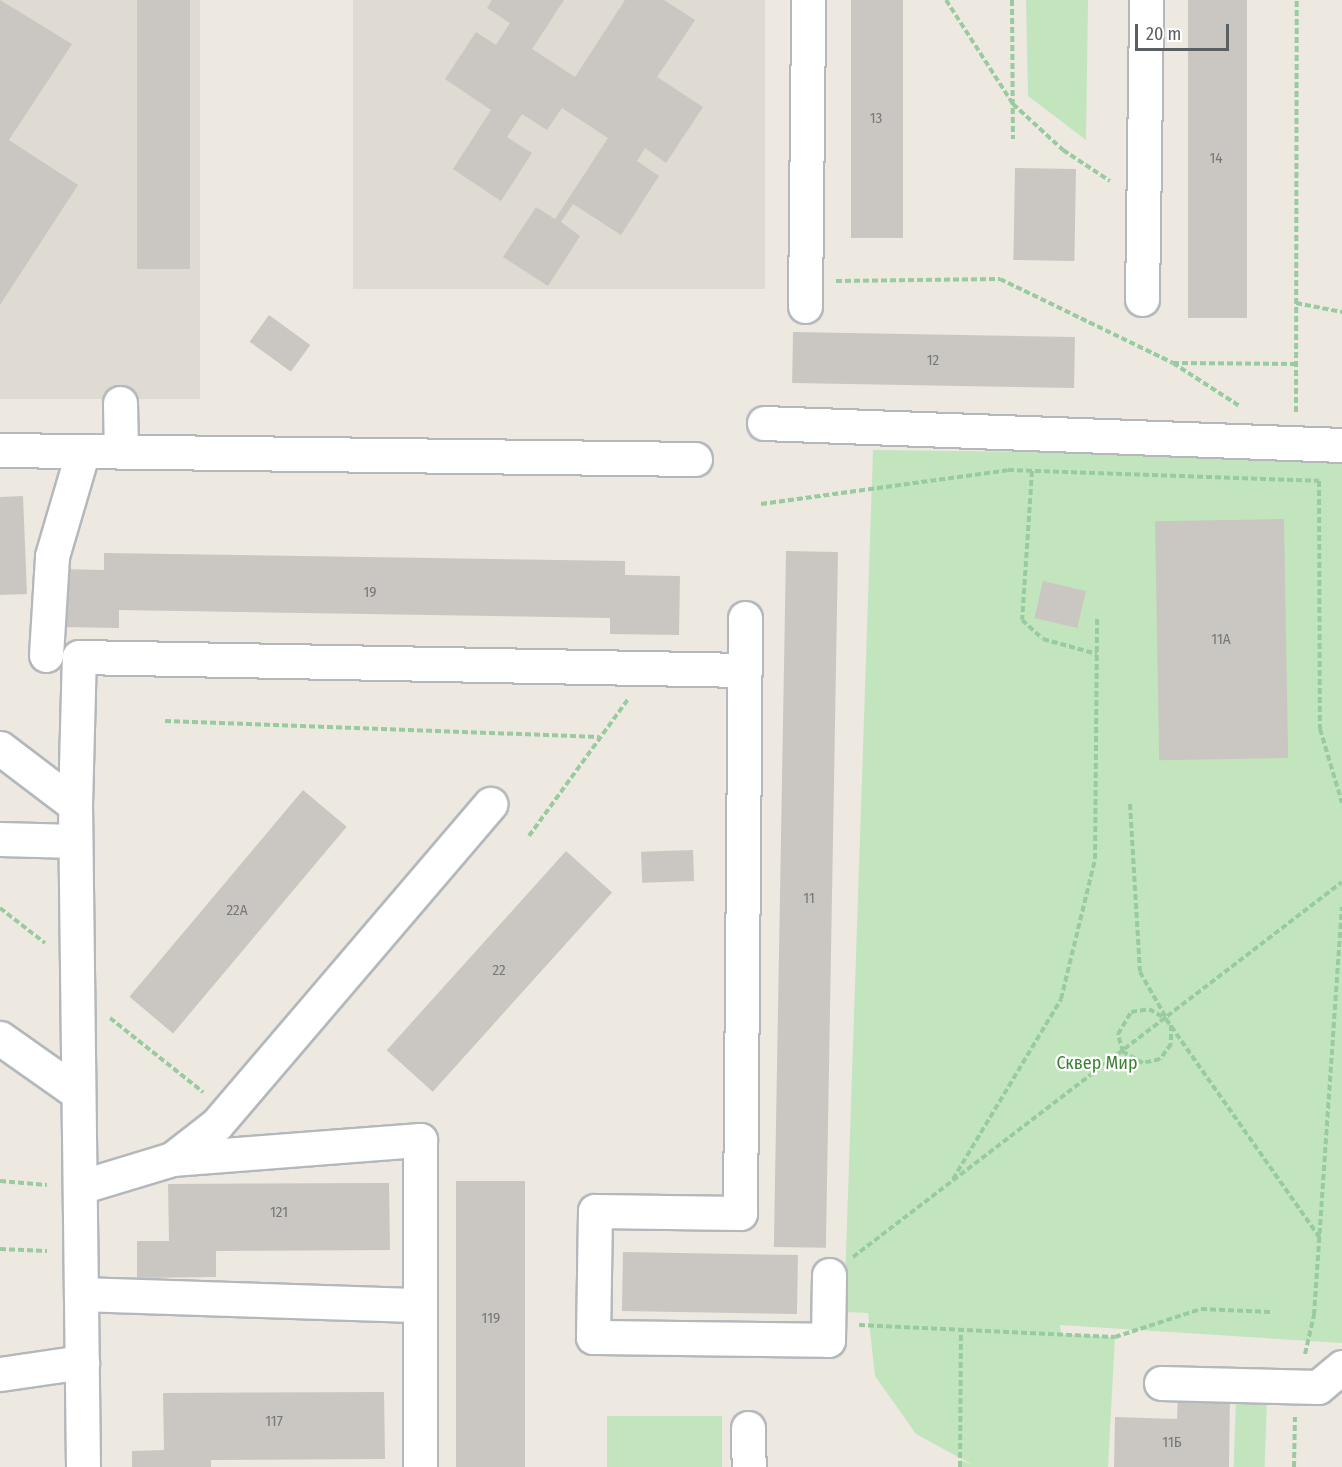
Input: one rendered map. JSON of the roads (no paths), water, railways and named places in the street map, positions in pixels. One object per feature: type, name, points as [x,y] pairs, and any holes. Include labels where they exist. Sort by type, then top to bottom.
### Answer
[{"type":"lane","points":[[805,293],[808,0]]},
{"type":"lane","points":[[1142,299],[1146,0]]},
{"type":"lane","points":[[120,403],[120,451]]},
{"type":"lane","points":[[764,423],[1342,445]]},
{"type":"lane","points":[[0,450],[694,459]]},
{"type":"lane","points":[[46,655],[52,556],[83,451]]},
{"type":"lane","points":[[745,618],[740,1213],[595,1211],[594,1337],[828,1340],[829,1275]]},
{"type":"lane","points":[[83,1467],[75,841],[80,657],[634,669],[745,669]]},
{"type":"lane","points":[[0,748],[75,805]]},
{"type":"lane","points":[[172,1159],[227,1111],[490,804]]},
{"type":"lane","points":[[0,839],[75,841]]},
{"type":"lane","points":[[0,1038],[78,1093]]},
{"type":"lane","points":[[80,1187],[172,1159],[420,1140],[420,1467]]},
{"type":"lane","points":[[81,1294],[420,1305]]},
{"type":"lane","points":[[0,1374],[82,1362]]},
{"type":"lane","points":[[1161,1383],[1318,1387],[1342,1367]]},
{"type":"lane","points":[[748,1428],[748,1467]]},
{"type":"park label","name":"Сквер Мир","points":[[1097,1063]]}]
